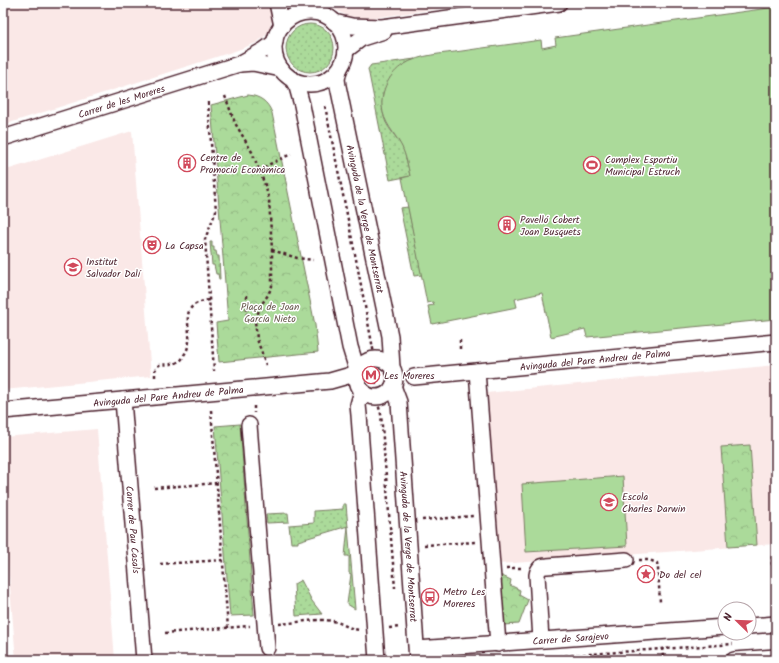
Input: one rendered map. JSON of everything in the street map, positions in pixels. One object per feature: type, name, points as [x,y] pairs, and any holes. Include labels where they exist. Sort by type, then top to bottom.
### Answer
[{"type":"street","points":[[277,3],[282,26]]},
{"type":"street","points":[[334,22],[352,26],[382,27],[559,3]]},
{"type":"street","points":[[293,80],[309,84],[323,82],[331,78],[339,70],[342,64],[346,50],[345,39],[340,28],[331,18],[315,8],[301,13],[282,26],[275,42],[274,51],[281,69],[293,80],[297,87],[302,105],[350,347],[359,383],[367,394],[377,397],[384,395],[394,378],[388,363],[383,360],[376,358],[364,362],[360,367],[359,383],[358,405],[378,660]]},
{"type":"street","points":[[346,50],[362,38],[404,25]]},
{"type":"street","name":"Carrer de les Moreres","points":[[3,138],[239,64],[275,42]]},
{"type":"street","name":"Carrer de les Moreres","points":[[239,64],[253,63],[281,69]]},
{"type":"street","name":"Avinguda de la Verge de Montserrat","points":[[339,70],[337,79],[338,86],[390,336],[394,378],[399,402],[417,655]]},
{"type":"street","name":"Avinguda del Pare Andreu de Palma","points":[[394,378],[776,342]]},
{"type":"street","points":[[477,371],[498,644]]},
{"type":"street","name":"Avinguda del Pare Andreu de Palma","points":[[3,411],[333,381],[359,383]]},
{"type":"street","name":"Carrer de Pau Casals","points":[[123,400],[144,660]]},
{"type":"street","points":[[249,425],[267,648]]},
{"type":"street","points":[[541,640],[537,575],[537,570],[540,567],[626,560]]},
{"type":"street","points":[[757,625],[776,624]]},
{"type":"street","name":"Carrer de Sarajevo","points":[[417,655],[541,640],[717,628]]},
{"type":"street","points":[[734,660],[776,657]]},
{"type":"path","points":[[225,96],[235,123],[252,152],[269,199],[272,250],[272,286],[257,314],[255,321],[257,339],[266,365]]},
{"type":"path","points":[[208,102],[216,211],[205,239],[214,371]]},
{"type":"path","points":[[319,107],[331,105]]},
{"type":"path","points":[[325,106],[373,342],[374,354]]},
{"type":"path","points":[[260,172],[270,164],[291,154]]},
{"type":"path","points":[[272,250],[297,258],[313,260]]},
{"type":"path","points":[[247,295],[247,316]]},
{"type":"path","points":[[155,377],[155,370],[159,365],[178,362],[186,354],[189,344],[188,314],[190,308],[195,304],[209,300]]},
{"type":"path","points":[[460,340],[460,350]]},
{"type":"path","points":[[367,343],[373,342]]},
{"type":"path","points":[[375,369],[376,387]]},
{"type":"path","points":[[378,401],[381,414],[395,589]]},
{"type":"path","points":[[211,410],[228,628]]},
{"type":"path","points":[[375,414],[387,413]]},
{"type":"path","points":[[154,488],[217,484]]},
{"type":"path","points":[[422,520],[488,515]]},
{"type":"path","points":[[424,545],[490,541]]},
{"type":"path","points":[[776,552],[772,555],[772,564],[776,566]]},
{"type":"path","points":[[160,564],[223,560]]},
{"type":"path","points":[[626,560],[649,560],[657,564],[660,602]]},
{"type":"path","points":[[493,569],[522,568],[537,570]]},
{"type":"path","points":[[386,628],[405,626]]},
{"type":"path","points":[[398,627],[399,635]]},
{"type":"path","points":[[504,660],[738,643]]},
{"type":"path","points":[[662,644],[663,657]]},
{"type":"shaded area","points":[[3,3],[270,3],[272,20],[269,31],[256,43],[3,125]]},
{"type":"shaded area","points":[[328,3],[478,3],[365,19],[347,16],[333,8]]},
{"type":"shaded area","name":"Institut Salvador Dalí","points":[[132,131],[151,376],[3,390],[3,171]]},
{"type":"shaded area","name":"Escola Charles Darwin","points":[[776,365],[776,544],[498,564],[486,393]]},
{"type":"shaded area","points":[[97,429],[115,660],[16,660],[3,502],[3,437]]},
{"type":"green space","name":"Complex Esportiu Municipal Estruch","points":[[776,7],[776,319],[587,337],[585,329],[551,337],[542,293],[515,299],[517,307],[432,324],[428,306],[434,305],[433,302],[427,303],[402,178],[410,176],[408,165],[402,147],[385,118],[382,106],[383,94],[387,82],[398,68],[410,61],[432,55],[541,40],[542,48],[556,45],[555,38]]},
{"type":"green space","points":[[310,24],[319,26],[327,31],[332,39],[334,48],[332,57],[327,65],[319,70],[310,72],[301,70],[293,65],[288,57],[286,48],[288,39],[293,31],[301,26]]},
{"type":"green space","points":[[415,59],[399,68],[393,75],[388,82],[383,99],[382,108],[385,121],[402,146],[410,176],[390,180],[368,69],[371,65]]},
{"type":"green space","name":"Plaça de Joan García Nieto","points":[[248,95],[263,100],[272,113],[315,325],[318,352],[219,362],[216,323],[228,321],[211,105]]},
{"type":"green space","points":[[408,207],[422,275],[414,276],[400,208]]},
{"type":"green space","points":[[210,242],[212,242],[212,247],[214,247],[214,251],[216,251],[217,256],[219,256],[220,279],[218,274],[216,274],[214,265],[212,265]]},
{"type":"green space","points":[[240,424],[254,615],[230,616],[215,426]]},
{"type":"green space","points":[[750,445],[757,545],[728,547],[721,447]]},
{"type":"green space","points":[[623,476],[627,546],[526,552],[522,484]]},
{"type":"green space","points":[[343,504],[346,504],[348,526],[298,541],[298,543],[291,543],[289,525],[314,523],[314,511],[343,509]]},
{"type":"green space","points":[[288,513],[289,522],[267,523],[266,514]]},
{"type":"green space","points":[[348,527],[355,609],[347,604],[351,574],[349,573],[349,556],[345,556]]},
{"type":"green space","points":[[500,575],[511,580],[510,585],[520,590],[519,595],[528,600],[519,624],[503,625]]},
{"type":"green space","points":[[301,580],[312,601],[322,614],[296,616],[294,584]]},
{"type":"place","name":"Centre de Promoció Econòmica","points":[[187,163]]},
{"type":"place","name":"Complex Esportiu Municipal Estruch","points":[[592,165]]},
{"type":"place","name":"Pavelló Cobert Joan Busquets","points":[[507,225]]},
{"type":"place","name":"La Capsa","points":[[152,245]]},
{"type":"place","name":"Institut Salvador Dalí","points":[[73,267]]},
{"type":"place","name":"Les Moreres","points":[[371,375]]},
{"type":"place","name":"Escola Charles Darwin","points":[[609,502]]},
{"type":"place","name":"Do del cel","points":[[646,574]]},
{"type":"place","name":"Metro Les Moreres","points":[[430,597]]}]
